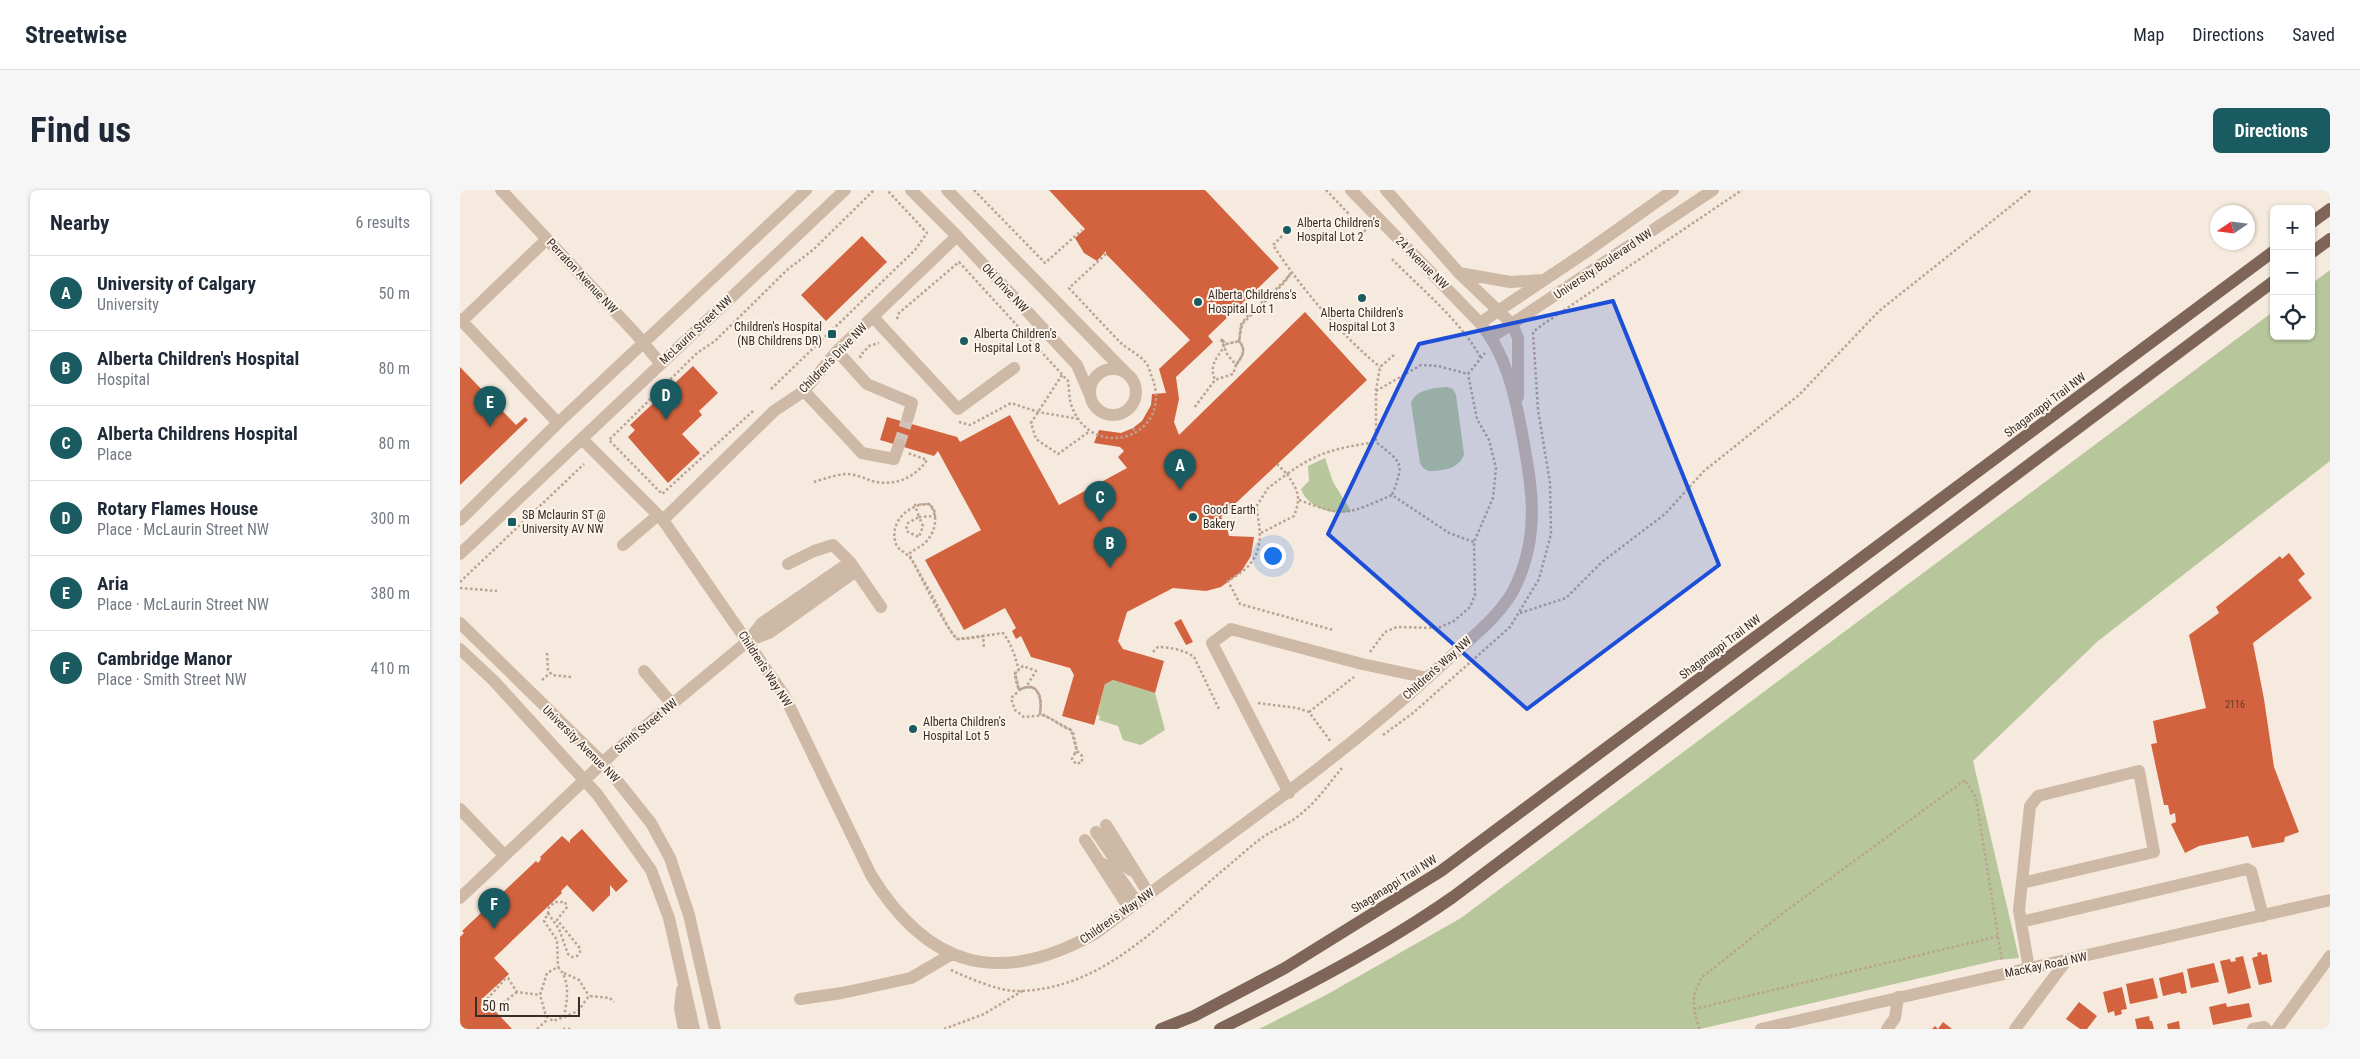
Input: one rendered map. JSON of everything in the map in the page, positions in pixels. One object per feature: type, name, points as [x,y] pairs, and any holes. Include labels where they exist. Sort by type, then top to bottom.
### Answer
[{"type":"main road","points":[[2315,220],[2330,210]]},
{"type":"main road","points":[[2315,250],[2330,238]]},
{"type":"main road","name":"Shaganappi Trail NW","points":[[1161,1029],[1194,1016],[1285,968],[1441,871],[2270,254]]},
{"type":"main road","points":[[1220,1029],[1292,993],[1411,926],[1453,897],[2270,284]]},
{"type":"street","name":"Perraton Avenue NW","points":[[501,190],[660,363]]},
{"type":"street","name":"McLaurin Street NW","points":[[460,520],[558,423],[806,190]]},
{"type":"street","name":"McLaurin Street NW","points":[[460,554],[660,363],[782,252],[845,190]]},
{"type":"street","name":"Oki Drive NW","points":[[912,190],[1077,365],[1089,393]]},
{"type":"street","points":[[947,190],[1132,378],[1136,393],[1134,401],[1124,413],[1116,415],[1101,412],[1095,408],[1089,393],[1093,378],[1105,370],[1119,369],[1126,373]]},
{"type":"street","name":"24 Avenue NW","points":[[1351,190],[1492,337]]},
{"type":"street","name":"24 Avenue NW","points":[[1386,190],[1459,273],[1496,311],[1512,324]]},
{"type":"street","name":"University Boulevard NW","points":[[1480,323],[1546,280],[1673,190]]},
{"type":"street","name":"University Boulevard NW","points":[[1492,337],[1713,190]]},
{"type":"street","name":"Children's Drive NW","points":[[623,545],[661,517],[774,411],[804,390],[837,350],[957,236]]},
{"type":"street","points":[[548,239],[461,320],[558,423]]},
{"type":"street","points":[[1459,273],[1510,282],[1546,280]]},
{"type":"street","points":[[873,317],[958,409],[1014,368]]},
{"type":"street","name":"Children's Way NW","points":[[1512,324],[1518,338],[1518,409]]},
{"type":"street","name":"Children's Way NW","points":[[582,438],[661,517],[784,695],[871,875],[886,900],[906,923],[925,940],[952,954],[974,961],[1023,961],[1070,948],[1096,933],[1289,793],[1428,678],[1493,618],[1517,585],[1529,551],[1534,510],[1518,409],[1505,366],[1492,337]]},
{"type":"street","points":[[837,350],[867,384],[912,403],[908,417]]},
{"type":"street","points":[[804,390],[862,453],[894,459],[898,448]]},
{"type":"street","points":[[788,564],[814,551],[833,545],[853,566],[881,607]]},
{"type":"street","name":"Smith Street NW","points":[[460,898],[584,780],[672,704],[748,641],[769,633],[853,566]]},
{"type":"street","name":"University Avenue NW","points":[[460,622],[603,763],[651,824],[670,858],[689,915],[715,1029]]},
{"type":"street","points":[[1289,793],[1212,643],[1231,629],[1362,664],[1428,678]]},
{"type":"street","name":"University Avenue NW","points":[[460,649],[494,681],[584,780],[627,835],[651,870],[669,918],[694,1029]]},
{"type":"street","points":[[644,671],[672,704]]},
{"type":"street","points":[[2022,883],[2154,852],[2138,771],[2038,796],[2030,806],[2019,910],[2029,969]]},
{"type":"street","points":[[460,809],[504,855]]},
{"type":"street","points":[[1101,829],[1137,875],[1149,894]]},
{"type":"street","points":[[1085,840],[1099,862],[1115,871],[1133,905]]},
{"type":"street","points":[[2021,922],[2248,869],[2251,871],[2263,916]]},
{"type":"street","name":"MacKay Road NW","points":[[1761,1029],[2330,900]]},
{"type":"street","points":[[800,999],[842,993],[912,978],[952,954]]},
{"type":"street","points":[[2277,1029],[2330,956]]},
{"type":"street","points":[[2015,1029],[2066,961]]},
{"type":"street","points":[[683,977],[680,1008],[684,1029]]},
{"type":"street","points":[[1887,1029],[1896,1018],[1898,997]]},
{"type":"street","points":[[2253,1029],[2264,1027],[2266,1029]]},
{"type":"path","points":[[756,408],[662,494],[609,440],[697,354],[715,341],[787,270],[814,250],[874,190]]},
{"type":"path","points":[[771,389],[915,250],[927,233],[887,190]]},
{"type":"path","points":[[974,190],[1045,263],[1082,230]]},
{"type":"path","points":[[1326,190],[1367,234]]},
{"type":"path","points":[[1378,739],[1413,713],[1510,627],[1539,579],[1550,534],[1550,482],[1538,410],[1533,332],[1742,190]]},
{"type":"path","points":[[1518,613],[1566,598],[1602,562],[1665,514],[1704,471],[1799,396],[1879,311],[2031,190]]},
{"type":"path","points":[[1282,236],[1273,245],[1291,273],[1362,353],[1380,367]]},
{"type":"path","points":[[1392,259],[1473,342],[1481,358]]},
{"type":"path","points":[[898,319],[899,313],[959,262],[1068,381],[1072,404],[1079,419],[1090,431],[1058,454],[1036,439],[1031,423],[1062,375]]},
{"type":"path","points":[[1202,395],[1194,408],[1215,380],[1234,374],[1236,365],[1244,353],[1244,347],[1239,341],[1242,324],[1284,283],[1291,273]]},
{"type":"path","points":[[1236,365],[1221,340],[1226,344],[1239,341]]},
{"type":"path","points":[[1215,380],[1212,368],[1214,361],[1224,347]]},
{"type":"path","points":[[1468,374],[1488,349]]},
{"type":"path","points":[[1376,442],[1376,391],[1380,367],[1394,355]]},
{"type":"path","points":[[1376,391],[1421,365],[1438,366],[1468,374]]},
{"type":"path","points":[[1369,654],[1385,632],[1397,627],[1438,628],[1454,621],[1470,607],[1475,595],[1474,542],[1493,498],[1496,468],[1490,440],[1477,419],[1468,374]]},
{"type":"path","points":[[1007,406],[1011,403],[1038,412],[1079,419]]},
{"type":"path","points":[[1133,428],[1136,432]]},
{"type":"path","points":[[1299,500],[1340,513],[1358,510],[1392,495],[1401,473],[1398,460],[1376,442],[1337,448],[1319,454],[1287,474],[1268,488],[1256,507],[1262,532],[1258,550],[1250,564],[1228,581],[1240,604],[1333,630]]},
{"type":"path","points":[[814,482],[845,474],[883,483],[909,478],[921,469],[927,460],[898,448]]},
{"type":"path","points":[[460,582],[584,464]]},
{"type":"path","points":[[1262,532],[1294,516],[1299,500],[1294,484],[1277,464]]},
{"type":"path","points":[[1392,495],[1448,534],[1474,542]]},
{"type":"path","points":[[909,554],[926,541],[934,530],[934,509],[929,504],[915,505],[900,517],[894,536],[896,545],[900,550],[909,554],[953,635],[957,639],[1003,633],[1011,643],[1019,670]]},
{"type":"path","points":[[915,505],[919,517],[923,526],[919,536],[908,532],[906,529],[908,523],[919,517],[935,516]]},
{"type":"path","points":[[460,588],[497,591]]},
{"type":"path","points":[[983,636],[984,648]]},
{"type":"path","points":[[1153,652],[1158,646],[1165,647],[1189,654],[1194,658],[1219,708]]},
{"type":"path","points":[[547,653],[550,673]]},
{"type":"path","points":[[1019,690],[1015,673],[1023,666],[1036,671],[1026,687]]},
{"type":"path","points":[[550,673],[552,675],[571,677]]},
{"type":"path","points":[[542,680],[550,673]]},
{"type":"path","points":[[1309,712],[1354,677]]},
{"type":"path","points":[[1040,714],[1042,699],[1032,687],[1019,690],[1011,698],[1012,706],[1018,714],[1024,717],[1040,714],[1071,730],[1077,751],[1083,759],[1076,764],[1072,759],[1077,751]]},
{"type":"path","points":[[1258,703],[1297,708],[1309,712],[1332,744]]},
{"type":"path","points":[[939,963],[953,971],[987,984],[1015,991],[1044,987],[1082,977],[1110,963],[1156,931],[1264,836],[1301,815],[1322,794],[1348,761]]},
{"type":"path","points":[[1699,1029],[1694,1009],[1694,995],[1701,978],[1723,959],[1965,780],[1976,798],[2002,963]]},
{"type":"path","points":[[548,914],[559,929],[568,954],[572,957],[577,956],[580,952],[579,947],[557,920],[567,907],[564,902],[554,902],[549,907],[544,921],[557,940],[558,967],[564,973],[579,980],[589,996]]},
{"type":"path","points":[[1694,1009],[1999,936]]},
{"type":"path","points":[[548,1019],[540,995],[547,973],[558,967]]},
{"type":"path","points":[[564,973],[567,998],[564,1017]]},
{"type":"path","points":[[517,992],[508,978],[488,998],[499,1006],[517,992],[540,995]]},
{"type":"path","points":[[944,1029],[984,1014],[1026,990]]},
{"type":"path","points":[[589,996],[610,998],[614,1002]]},
{"type":"path","points":[[548,1019],[558,1021],[578,1011],[589,996]]},
{"type":"path","points":[[537,1029],[548,1019]]},
{"type":"path","points":[[563,1029],[571,1029]]},
{"type":"highlighted area","points":[[1613,301],[1719,565],[1527,709],[1328,534],[1419,344]]},
{"type":"green space","points":[[2330,270],[2330,461],[2098,641],[1973,761],[2019,958],[1998,960],[1700,1029],[1259,1029],[1326,995],[1461,918],[2270,314],[2270,340],[2315,340],[2315,281]]},
{"type":"green space","points":[[1447,387],[1453,389],[1456,395],[1464,454],[1455,466],[1445,470],[1429,471],[1423,468],[1420,463],[1411,403],[1413,398],[1421,392]]},
{"type":"green space","points":[[1325,458],[1333,482],[1351,511],[1337,513],[1322,509],[1309,501],[1301,489],[1309,481],[1308,466]]},
{"type":"green space","points":[[1113,680],[1155,693],[1165,730],[1141,745],[1123,740],[1118,726],[1099,720],[1100,716],[1097,715],[1105,684]]},
{"type":"building","points":[[1049,190],[1205,190],[1279,268],[1208,336],[1213,342],[1176,377],[1179,399],[1174,422],[1179,435],[1305,312],[1367,380],[1221,517],[1227,527],[1229,536],[1254,537],[1251,556],[1241,572],[1221,587],[1206,591],[1173,588],[1127,612],[1118,641],[1123,649],[1164,661],[1155,693],[1113,680],[1105,684],[1094,725],[1062,716],[1074,675],[1070,668],[1031,657],[1021,636],[1016,639],[1012,631],[1016,628],[1005,608],[964,630],[925,560],[981,530],[938,451],[934,456],[880,440],[887,417],[957,437],[960,442],[1010,415],[1059,505],[1127,468],[1118,457],[1124,451],[1120,447],[1094,443],[1099,430],[1121,433],[1133,428],[1142,421],[1151,405],[1152,394],[1166,393],[1159,369],[1190,340],[1106,254],[1106,251],[1097,261],[1084,253],[1075,238],[1085,229]]},
{"type":"building","points":[[862,236],[887,262],[826,321],[801,295]]},
{"type":"building","points":[[693,366],[718,393],[699,411],[702,415],[682,434],[700,453],[668,483],[628,437],[635,430],[630,425]]},
{"type":"building","points":[[460,367],[516,425],[525,417],[528,420],[460,485]]},
{"type":"building","points":[[2289,553],[2305,574],[2298,580],[2312,598],[2253,643],[2274,767],[2299,832],[2285,837],[2284,842],[2252,848],[2248,836],[2199,846],[2185,853],[2171,824],[2176,822],[2175,813],[2170,815],[2168,805],[2164,805],[2151,744],[2157,743],[2153,721],[2206,708],[2189,635],[2219,613],[2216,607],[2280,556],[2282,559]]},
{"type":"building","points":[[1181,619],[1193,642],[1186,645],[1174,623]]},
{"type":"building","points":[[582,829],[628,881],[616,892],[610,885],[610,895],[593,912],[567,885],[561,891],[562,893],[494,958],[509,974],[483,998],[512,1029],[460,1029],[460,937],[464,933],[462,931],[536,861],[538,863],[541,859],[540,857],[562,836],[570,843],[570,840]]},
{"type":"building","points":[[2261,952],[2262,955],[2267,954],[2272,982],[2259,985],[2252,958],[2258,956],[2257,953]]},
{"type":"building","points":[[2243,956],[2251,988],[2228,994],[2220,961],[2230,959],[2231,962],[2236,961],[2235,958]]},
{"type":"building","points":[[2214,963],[2219,982],[2191,988],[2187,969]]},
{"type":"building","points":[[2183,972],[2187,993],[2181,994],[2180,992],[2163,996],[2159,978]]},
{"type":"building","points":[[2153,978],[2158,998],[2130,1004],[2126,984]]},
{"type":"building","points":[[2122,987],[2127,1009],[2121,1010],[2122,1014],[2115,1016],[2114,1011],[2108,1013],[2103,992]]},
{"type":"building","points":[[2079,1002],[2097,1016],[2087,1029],[2080,1029],[2066,1019]]},
{"type":"building","points":[[2226,1003],[2227,1007],[2249,1003],[2252,1017],[2213,1025],[2209,1007]]},
{"type":"building","points":[[2149,1016],[2154,1029],[2137,1029],[2135,1019]]},
{"type":"building","points":[[2179,1021],[2180,1029],[2168,1029],[2167,1024]]},
{"type":"building","points":[[1943,1022],[1952,1029],[1938,1029]]},
{"type":"tunnel","points":[[899,445],[908,417]]},
{"type":"place","name":"Alberta Children's Hospital Lot 2","points":[[1287,230]]},
{"type":"place","name":"Alberta Children's Hospital Lot 3","points":[[1362,298]]},
{"type":"place","name":"Alberta Childrens's Hospital Lot 1","points":[[1198,302]]},
{"type":"place","name":"Children's Hospital (NB Childrens DR)","points":[[832,334]]},
{"type":"place","name":"Alberta Children's Hospital Lot 8","points":[[964,341]]},
{"type":"place","name":"Rotary Flames House","points":[[666,420]]},
{"type":"place","name":"Aria","points":[[490,427]]},
{"type":"place","name":"University of Calgary","points":[[1180,490]]},
{"type":"place","name":"Good Earth Bakery","points":[[1193,517]]},
{"type":"place","name":"SB Mclaurin ST @ University AV NW","points":[[512,522]]},
{"type":"place","name":"Alberta Childrens Hospital","points":[[1100,522]]},
{"type":"place","name":"Alberta Children's Hospital","points":[[1110,568]]},
{"type":"place","name":"Alberta Children's Hospital Lot 5","points":[[913,729]]},
{"type":"place","name":"Cambridge Manor","points":[[494,929]]}]
